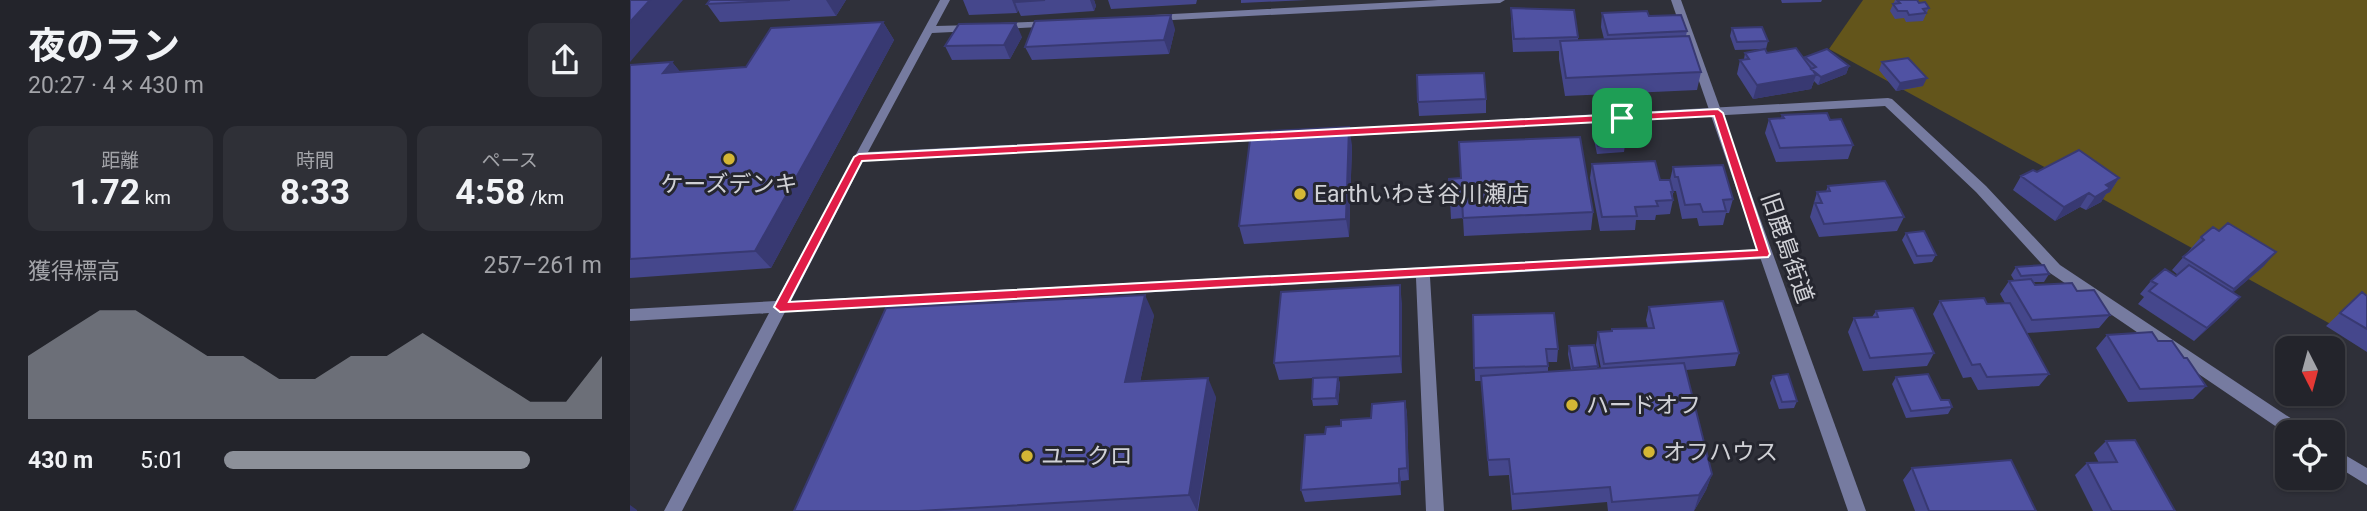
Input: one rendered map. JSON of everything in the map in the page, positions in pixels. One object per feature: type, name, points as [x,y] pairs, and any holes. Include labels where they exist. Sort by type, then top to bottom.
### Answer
[{"type":"street","points":[[673,511],[859,157],[945,0]]},
{"type":"street","points":[[1135,19],[1328,4],[1500,0]]},
{"type":"street","name":"旧鹿島街道","points":[[1676,0],[1857,511]]},
{"type":"street","points":[[929,30],[1066,23]]},
{"type":"street","points":[[1316,134],[1888,102],[1981,189],[2055,269],[2280,420]]},
{"type":"street","points":[[859,157],[1288,135]]},
{"type":"street","points":[[630,315],[1764,254]]},
{"type":"street","points":[[1423,273],[1435,511]]},
{"type":"street","points":[[2345,463],[2367,477]]},
{"type":"shaded area","points":[[1863,0],[2367,0],[2367,344],[1829,49]]},
{"type":"building","points":[[630,0],[650,0],[630,22]]},
{"type":"building","points":[[710,0],[790,0],[707,4]]},
{"type":"building","points":[[1897,0],[1925,2],[1929,8],[1923,9],[1926,13],[1909,15],[1907,11],[1898,11],[1893,4],[1900,3]]},
{"type":"building","points":[[1511,8],[1574,10],[1578,37],[1514,39]]},
{"type":"building","points":[[1647,11],[1649,16],[1681,15],[1687,31],[1608,35],[1602,13]]},
{"type":"building","points":[[1171,15],[1164,40],[1025,47],[1035,21]]},
{"type":"building","name":"ケーズデンキ","points":[[883,22],[755,251],[630,259],[630,65],[672,62],[663,73],[746,67],[771,28]]},
{"type":"building","points":[[1016,23],[1004,45],[945,46],[959,24]]},
{"type":"building","points":[[1762,27],[1768,41],[1737,42],[1732,28]]},
{"type":"building","points":[[1689,36],[1701,72],[1566,78],[1560,41]]},
{"type":"building","points":[[1796,48],[1816,75],[1757,85],[1740,60],[1749,59],[1745,53],[1765,49],[1767,53]]},
{"type":"building","points":[[1827,49],[1849,66],[1821,77],[1811,69],[1816,67],[1805,57]]},
{"type":"building","points":[[1908,58],[1927,78],[1900,83],[1882,62]]},
{"type":"building","points":[[1484,73],[1486,99],[1418,102],[1417,75]]},
{"type":"building","points":[[1827,113],[1830,120],[1841,119],[1853,145],[1780,148],[1769,119],[1784,118],[1782,115]]},
{"type":"building","points":[[1619,121],[1625,145],[1598,146],[1592,122]]},
{"type":"building","name":"Earthいわき谷川瀬店","points":[[1349,127],[1346,219],[1239,226],[1251,132]]},
{"type":"building","points":[[1580,137],[1593,212],[1463,218],[1462,200],[1450,201],[1449,179],[1461,178],[1459,142]]},
{"type":"building","points":[[2079,150],[2119,178],[2106,185],[2110,188],[2095,197],[2089,193],[2064,207],[2021,176],[2033,170],[2037,172]]},
{"type":"building","points":[[1655,161],[1660,180],[1670,180],[1673,200],[1656,201],[1658,206],[1635,207],[1637,216],[1602,217],[1592,164]]},
{"type":"building","points":[[1723,165],[1733,199],[1723,200],[1726,211],[1703,212],[1700,204],[1685,205],[1673,167]]},
{"type":"building","points":[[1885,181],[1904,217],[1824,224],[1815,203],[1822,203],[1817,192],[1830,191],[1828,186]]},
{"type":"building","points":[[2228,223],[2276,252],[2234,289],[2183,257],[2204,240],[2201,237],[2213,227],[2219,231]]},
{"type":"building","points":[[1924,231],[1936,255],[1917,256],[1906,233]]},
{"type":"building","points":[[2044,265],[2049,274],[2021,276],[2016,267]]},
{"type":"building","points":[[2189,265],[2240,297],[2207,328],[2149,291],[2157,284],[2151,281],[2165,269],[2176,276]]},
{"type":"building","points":[[2031,279],[2035,285],[2072,283],[2077,291],[2094,290],[2110,315],[2032,320],[2009,281]]},
{"type":"building","points":[[1400,285],[1400,356],[1274,363],[1281,292]]},
{"type":"building","points":[[2362,292],[2367,296],[2367,329],[2340,313]]},
{"type":"building","name":"ユニクロ","points":[[1145,295],[1125,382],[1208,378],[1189,495],[919,511],[794,511],[886,308]]},
{"type":"building","points":[[1984,298],[1987,304],[2010,303],[2049,374],[1987,377],[1980,364],[1972,365],[1940,301]]},
{"type":"building","points":[[1723,301],[1739,353],[1604,364],[1598,332],[1654,328],[1649,307]]},
{"type":"building","points":[[1913,308],[1934,353],[1870,358],[1854,318],[1878,317],[1876,311]]},
{"type":"building","points":[[1554,313],[1558,349],[1546,349],[1548,366],[1474,368],[1473,315]]},
{"type":"building","points":[[2152,332],[2158,341],[2172,341],[2206,386],[2140,389],[2107,335]]},
{"type":"building","points":[[1594,345],[1598,366],[1573,368],[1569,346]]},
{"type":"building","points":[[1684,363],[1712,474],[1699,495],[1612,502],[1610,487],[1513,494],[1509,459],[1488,460],[1481,376]]},
{"type":"building","points":[[1788,374],[1797,401],[1782,402],[1773,376]]},
{"type":"building","points":[[1928,374],[1941,400],[1949,400],[1952,407],[1911,411],[1896,377]]},
{"type":"building","points":[[1338,377],[1336,398],[1312,399],[1313,378]]},
{"type":"building","points":[[1405,401],[1407,468],[1399,469],[1399,483],[1301,490],[1305,435],[1325,434],[1326,427],[1341,426],[1341,420],[1371,418],[1372,404]]},
{"type":"building","points":[[2135,440],[2175,511],[2112,511],[2087,463],[2117,462],[2106,441]]},
{"type":"building","points":[[2011,460],[2036,511],[1929,511],[1912,468]]},
{"type":"place","name":"ケーズデンキ","points":[[729,159]]},
{"type":"place","name":"Earthいわき谷川瀬店","points":[[1300,194]]},
{"type":"place","name":"ハードオフ","points":[[1572,405]]},
{"type":"place","name":"オフハウス","points":[[1649,452]]},
{"type":"place","name":"ユニクロ","points":[[1027,456]]},
{"type":"route","points":[[1718,113],[1764,254],[780,307],[859,157],[1622,118],[1718,113]]}]
